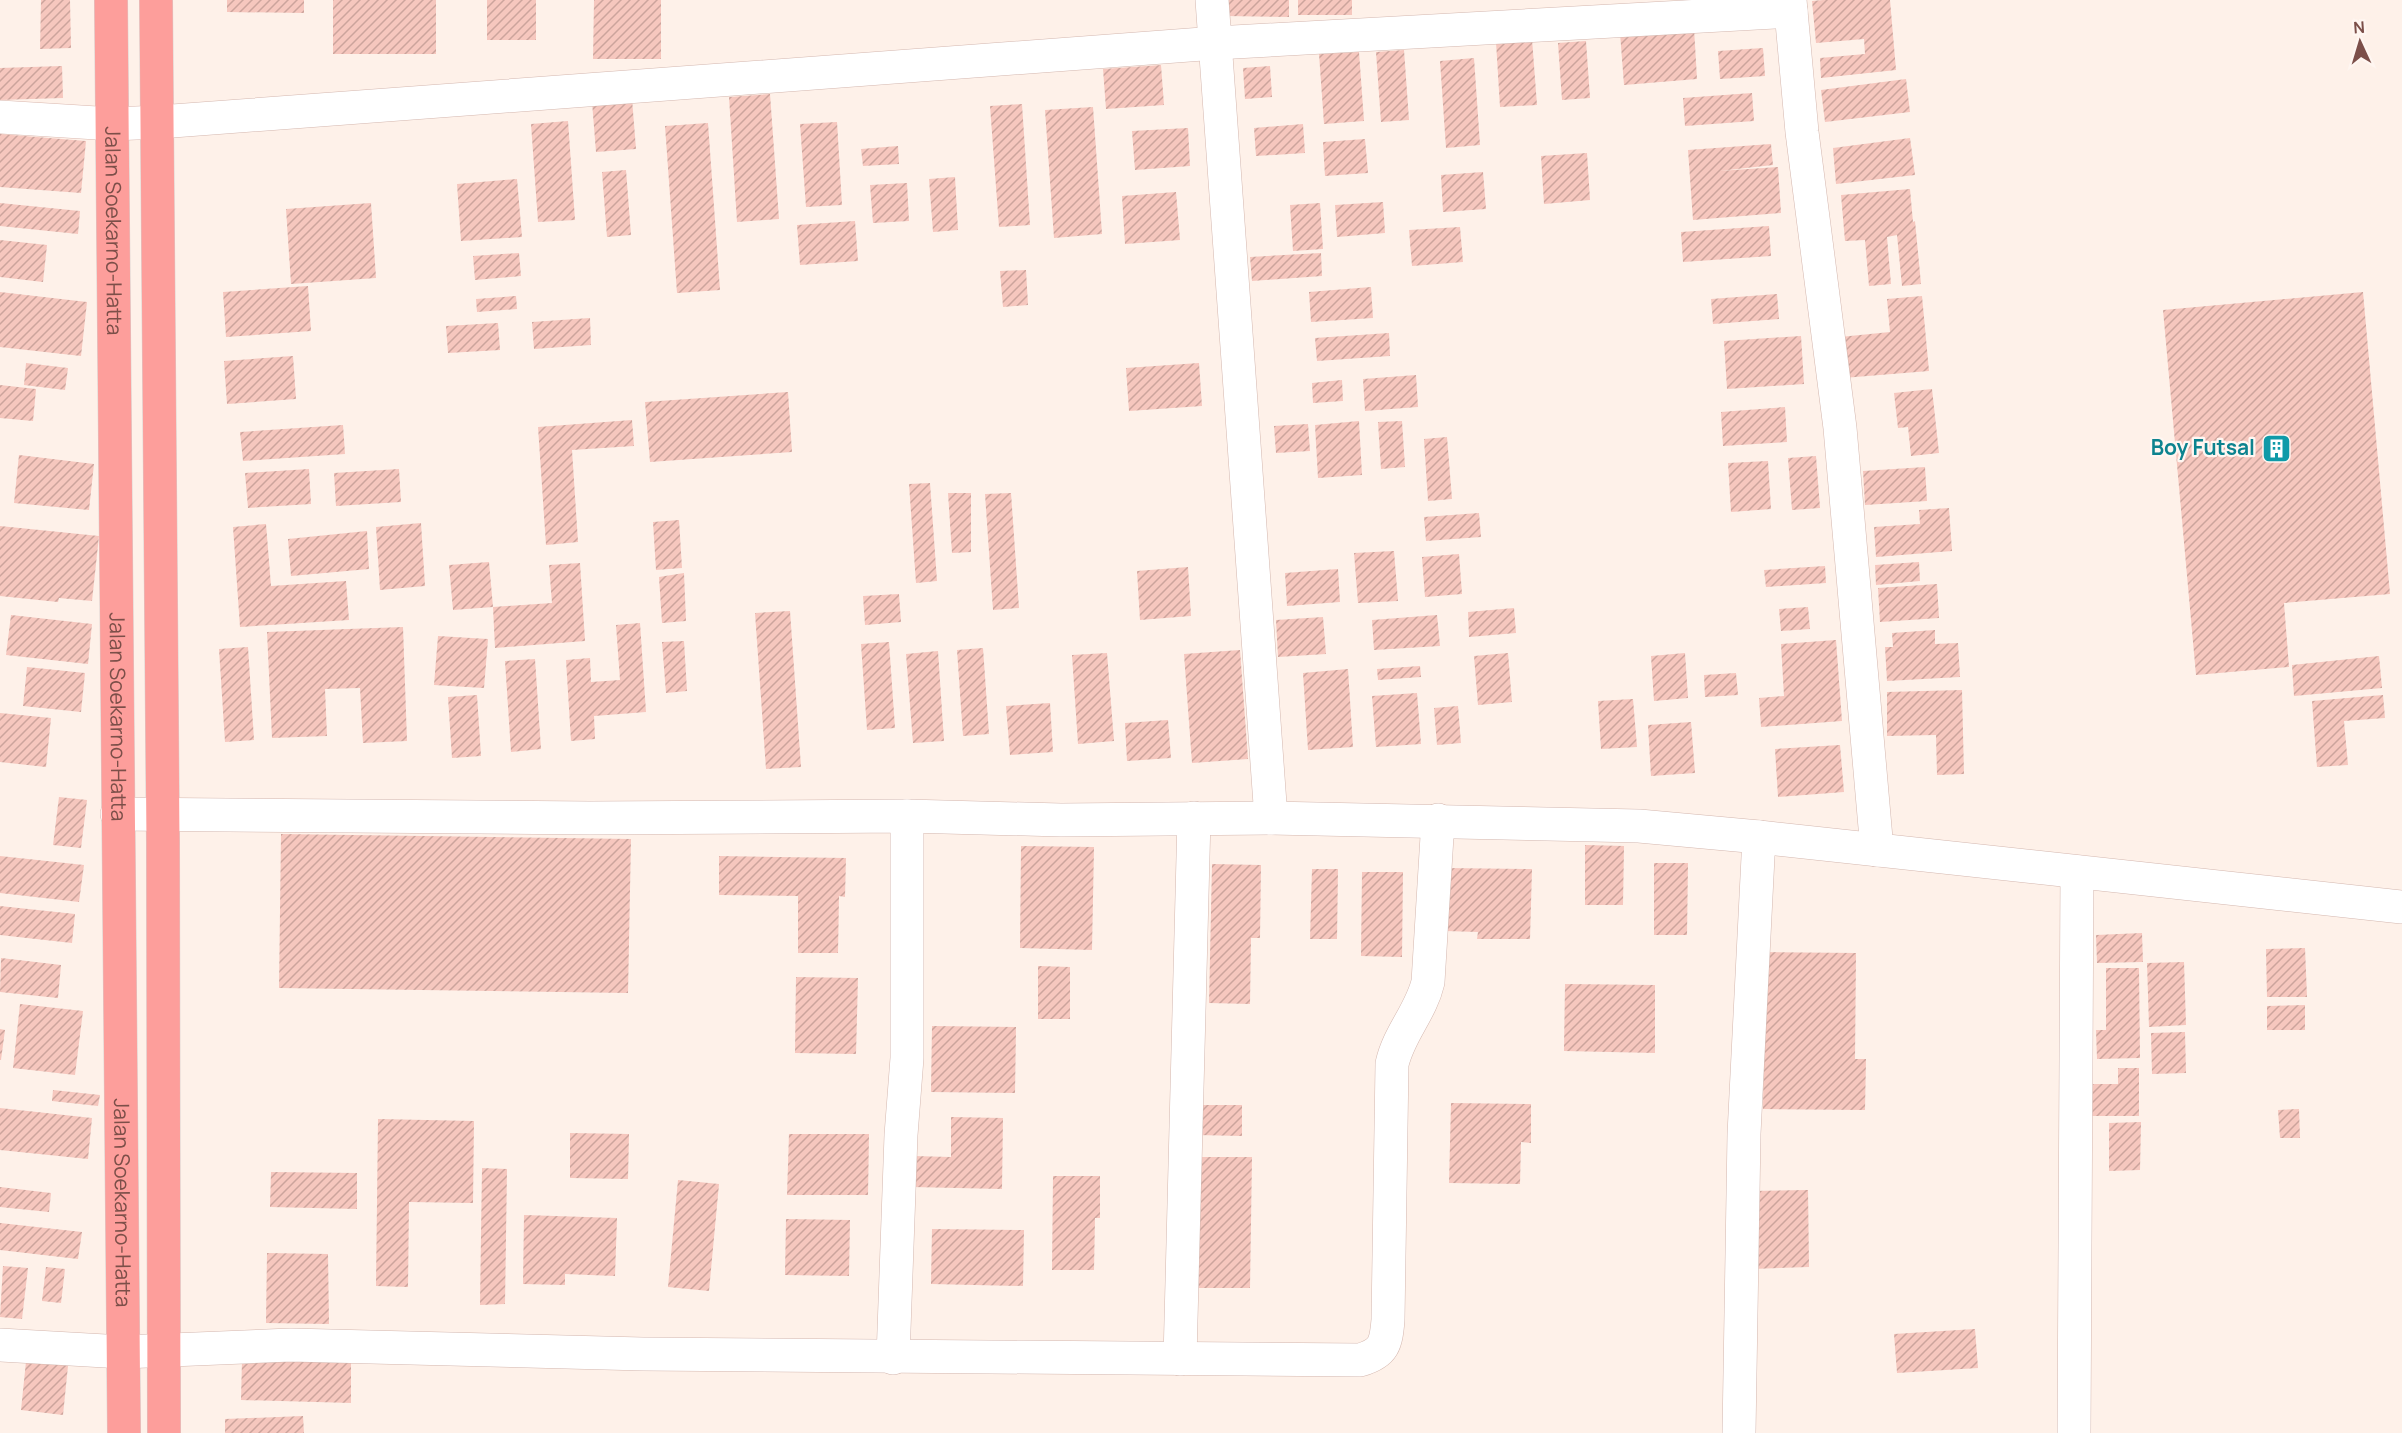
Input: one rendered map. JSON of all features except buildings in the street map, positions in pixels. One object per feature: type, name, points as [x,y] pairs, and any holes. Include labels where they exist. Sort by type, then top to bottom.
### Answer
[{"type":"highway","name":"Jalan Soekarno-Hatta","points":[[111,0],[124,1433]]},
{"type":"highway","name":"Jalan Soekarno-Hatta","points":[[156,0],[159,122],[164,1433]]},
{"type":"street","points":[[1212,0],[1271,818]]},
{"type":"street","points":[[0,117],[113,124],[159,122],[1216,43],[1790,5],[1802,132],[1842,440],[1877,850]]},
{"type":"street","points":[[117,814],[578,818],[907,816],[1061,820],[1271,818],[1639,826],[2402,907]]},
{"type":"street","points":[[893,1358],[901,1135],[907,1058],[907,816]]},
{"type":"street","points":[[1180,1359],[1194,818]]},
{"type":"street","points":[[0,1345],[123,1352],[291,1345],[893,1358],[1360,1360],[1373,1356],[1381,1350],[1386,1339],[1388,1320],[1391,1071],[1396,1046],[1424,999],[1428,982],[1438,820]]},
{"type":"street","points":[[1739,1433],[1744,1134],[1759,837]]},
{"type":"street","points":[[2074,1433],[2077,872]]},
{"type":"place","name":"Boy Futsal","points":[[2276,448]]}]
